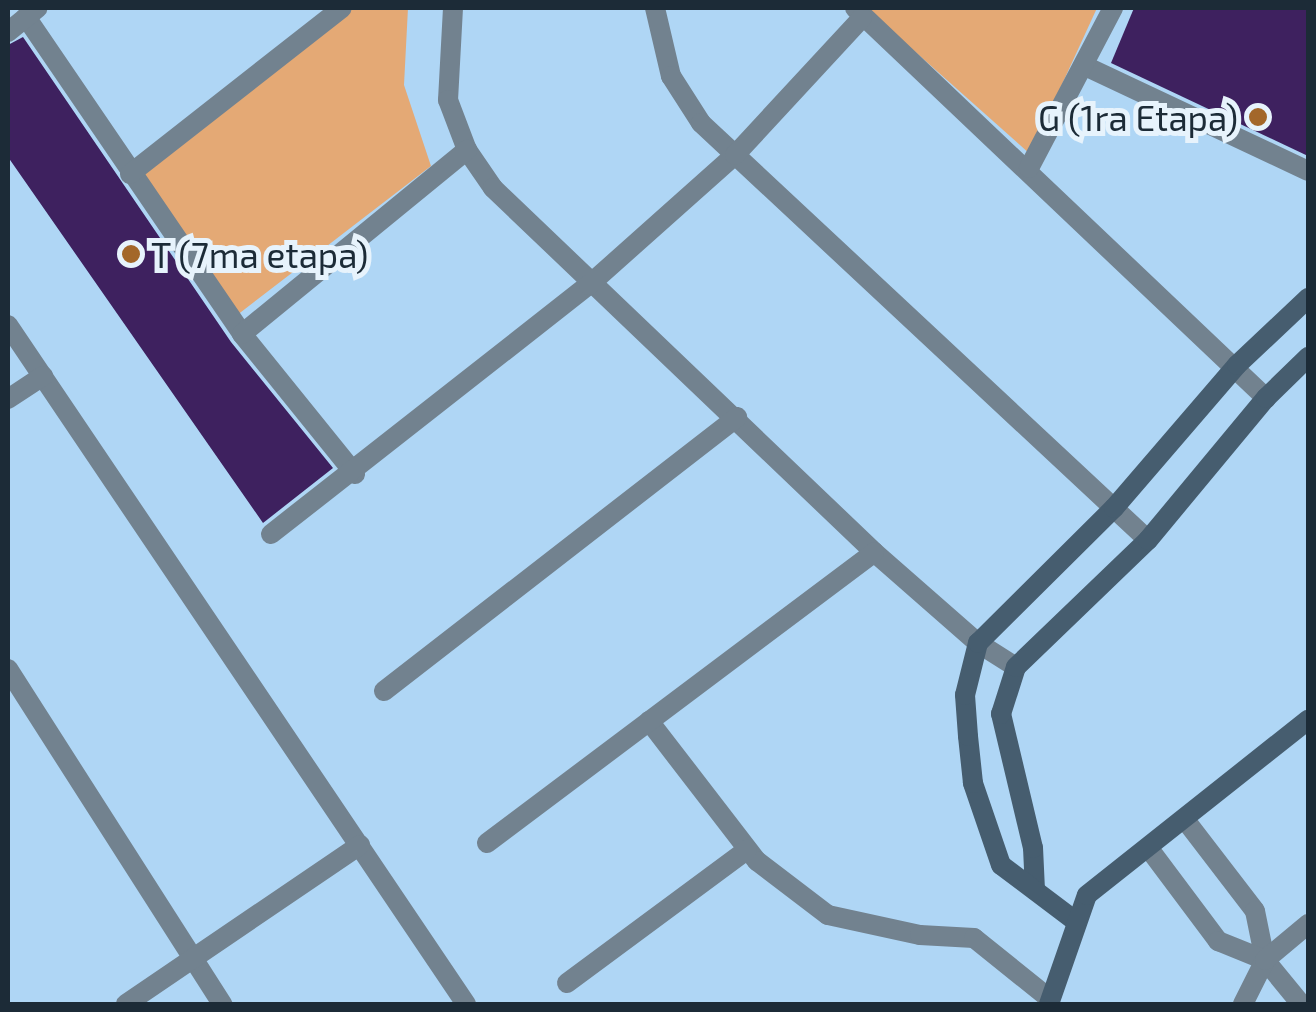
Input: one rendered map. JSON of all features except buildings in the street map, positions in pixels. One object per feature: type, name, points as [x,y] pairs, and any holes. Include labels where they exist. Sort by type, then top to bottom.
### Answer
[{"type":"street","points":[[130,174],[342,8]]},
{"type":"street","points":[[454,8],[448,100],[466,150],[492,188],[590,285],[737,417],[874,552],[978,643],[1016,667]]},
{"type":"street","points":[[655,8],[671,76],[701,123],[1148,540]]},
{"type":"street","points":[[1030,168],[1113,8]]},
{"type":"street","points":[[8,32],[32,12],[130,174],[242,334],[355,474]]},
{"type":"street","points":[[271,534],[355,474],[590,285],[735,155],[858,13],[1030,168],[1237,365],[1266,398]]},
{"type":"street","points":[[1085,66],[1308,170]]},
{"type":"street","points":[[242,334],[466,150]]},
{"type":"street","points":[[1074,920],[1001,865],[972,783],[966,695],[978,643],[1114,508],[1237,365],[1308,298]]},
{"type":"street","points":[[8,325],[466,1004]]},
{"type":"street","points":[[1035,890],[1033,848],[1001,714],[1016,667],[1148,540],[1266,398],[1308,357]]},
{"type":"street","points":[[8,400],[43,376]]},
{"type":"street","points":[[384,690],[737,417]]},
{"type":"street","points":[[487,843],[874,552]]},
{"type":"street","points":[[8,669],[222,1004]]},
{"type":"street","points":[[649,721],[747,850],[828,914],[920,935],[974,938],[1049,1002],[1074,920],[1087,895],[1186,822],[1308,720]]},
{"type":"street","points":[[1186,822],[1255,910],[1265,960]]},
{"type":"street","points":[[126,1004],[360,845]]},
{"type":"street","points":[[566,983],[747,850]]},
{"type":"street","points":[[1150,850],[1218,940],[1265,960],[1301,1004]]},
{"type":"street","points":[[1243,1004],[1265,960],[1308,924]]},
{"type":"shaded area","points":[[352,8],[408,8],[404,85],[431,166],[232,319],[139,182],[148,167]]},
{"type":"shaded area","points":[[866,8],[1097,8],[1030,154]]},
{"type":"place","name":"G (1ra Etapa)","points":[[1258,117]]},
{"type":"place","name":"T (7ma etapa)","points":[[131,254]]}]
